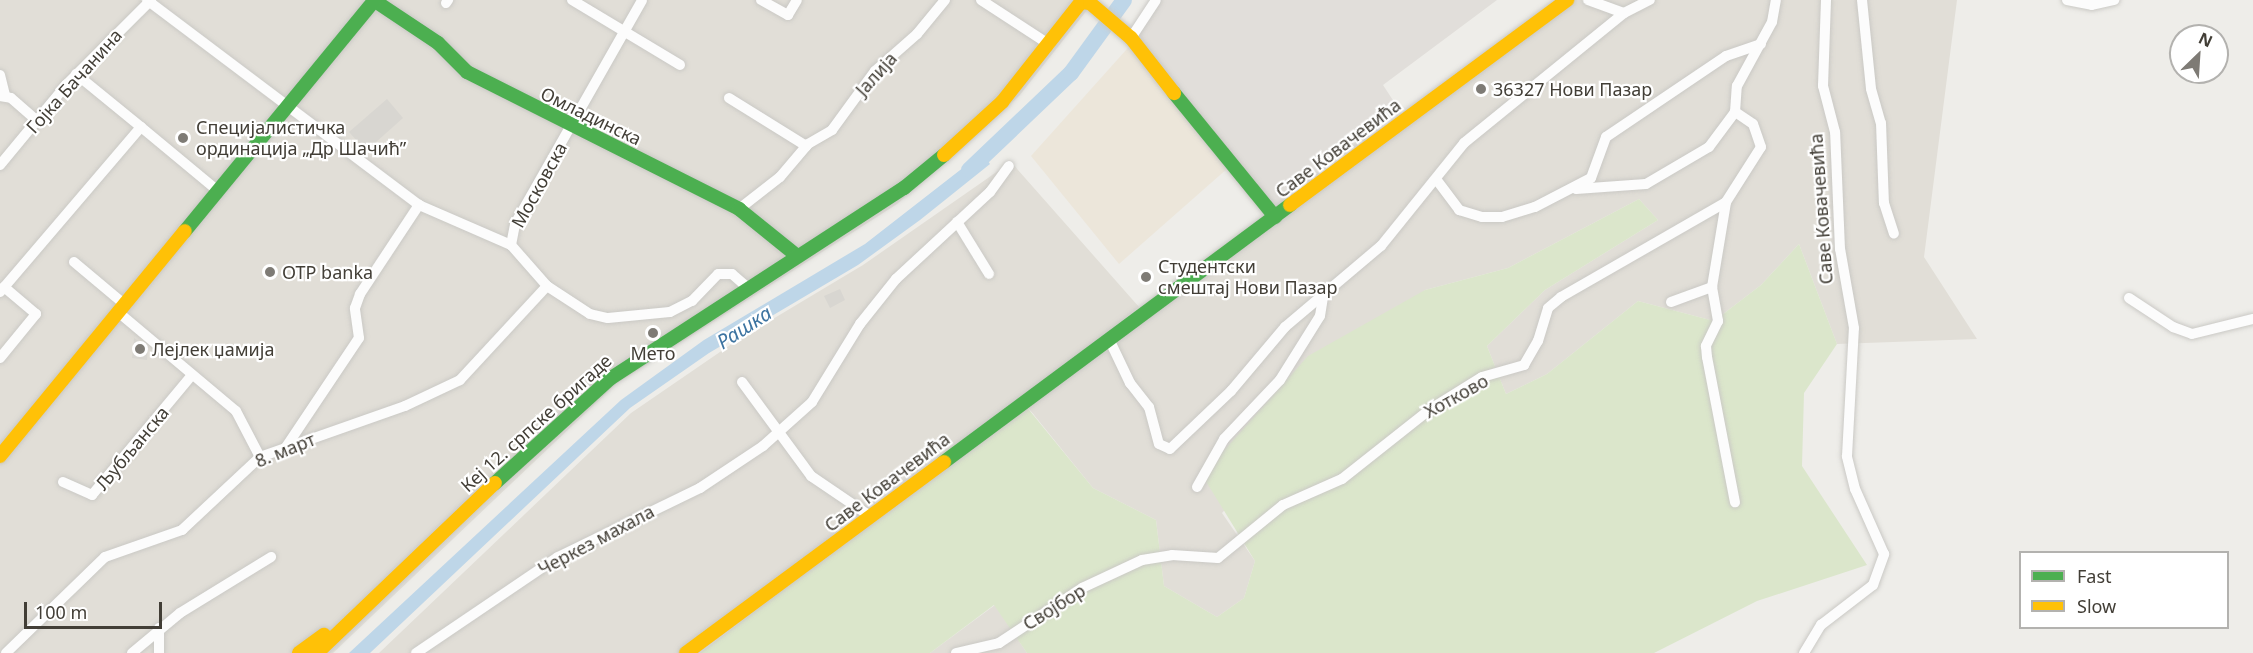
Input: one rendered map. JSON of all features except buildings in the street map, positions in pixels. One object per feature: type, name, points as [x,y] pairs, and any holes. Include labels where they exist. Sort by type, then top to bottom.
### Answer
[{"type":"street","points":[[1,453],[375,0]]},
{"type":"street","name":"Омладинска","points":[[375,0],[438,43],[467,72],[739,209],[796,255]]},
{"type":"street","points":[[572,0],[681,65]]},
{"type":"street","name":"Московска","points":[[511,245],[513,229],[642,0]]},
{"type":"street","points":[[761,0],[788,15],[797,0]]},
{"type":"street","name":"Јалија","points":[[739,209],[780,177],[806,146],[832,130],[880,65],[917,34],[945,0]]},
{"type":"street","points":[[981,0],[1050,45]]},
{"type":"street","points":[[1126,34],[1156,0]]},
{"type":"street","name":"Саве Ковачевића","points":[[686,653],[1567,0]]},
{"type":"street","points":[[1588,0],[1624,13]]},
{"type":"street","points":[[1109,339],[1130,383],[1149,407],[1159,444],[1170,449],[1231,391],[1285,327],[1381,246],[1464,143],[1624,13],[1650,0]]},
{"type":"street","points":[[1436,179],[1459,210],[1482,217],[1502,217],[1576,189],[1646,184],[1709,147],[1735,112],[1737,86],[1761,44],[1776,0]]},
{"type":"street","name":"Саве Ковачевића","points":[[1804,653],[1821,625],[1873,585],[1883,545],[1855,489],[1847,456],[1854,328],[1840,249],[1835,132],[1823,86],[1826,0]]},
{"type":"street","points":[[1863,0],[1871,89],[1881,123],[1884,202],[1894,233]]},
{"type":"street","points":[[2067,0],[2092,5],[2114,0]]},
{"type":"street","points":[[149,1],[285,107],[419,205],[511,245],[547,286],[598,317],[627,317],[686,305],[718,274],[732,274],[747,287]]},
{"type":"street","name":"Гојка Бачанина","points":[[0,165],[76,74],[149,1]]},
{"type":"street","name":"Кеј 12. српске бригаде","points":[[317,653],[593,393],[747,287],[904,188],[961,141],[1088,3]]},
{"type":"street","name":"Саве Ковачевића","points":[[1088,3],[1126,34],[1245,186],[1275,217]]},
{"type":"street","points":[[1576,189],[1598,168],[1606,137],[1726,56],[1761,44]]},
{"type":"street","points":[[76,74],[218,190]]},
{"type":"street","points":[[0,75],[2,95],[36,120]]},
{"type":"street","points":[[729,98],[806,146]]},
{"type":"street","points":[[1735,112],[1761,138],[1758,154],[1726,202],[1712,287],[1718,321],[1706,346],[1735,502]]},
{"type":"street","points":[[0,358],[36,314],[2,289],[141,127]]},
{"type":"street","name":"Черкез махала","points":[[416,653],[558,557],[700,488],[779,432],[812,402],[860,324],[896,279],[957,222],[1009,166]]},
{"type":"street","name":"Хотково","points":[[1118,571],[1172,555],[1218,558],[1283,505],[1342,479],[1429,410],[1482,377],[1524,365],[1538,341],[1548,308],[1561,297],[1726,202]]},
{"type":"street","points":[[286,447],[359,338],[355,308],[360,294],[419,205]]},
{"type":"street","points":[[957,222],[989,274]]},
{"type":"street","points":[[74,262],[192,375],[236,411],[260,457]]},
{"type":"street","name":"8. март","points":[[6,653],[105,557],[182,530],[260,457],[405,406],[460,380],[547,286]]},
{"type":"street","points":[[1671,302],[1712,287]]},
{"type":"street","points":[[1197,487],[1224,439],[1280,380],[1320,316],[1323,296]]},
{"type":"street","points":[[2129,298],[2173,327],[2192,334],[2253,319]]},
{"type":"street","name":"Љубљанска","points":[[63,482],[84,495],[94,493],[192,375]]},
{"type":"street","points":[[742,382],[811,476],[870,516]]},
{"type":"street","points":[[132,653],[160,628],[271,557]]},
{"type":"street","name":"Својбор","points":[[956,653],[999,643],[1042,611],[1118,571]]},
{"type":"street","name":"Кеј 12. српске бригаде","points":[[299,653],[366,606]]},
{"type":"street","points":[[159,653],[160,628]]},
{"type":"shaded area","points":[[0,0],[1095,0],[1019,96],[897,204],[616,384],[333,653],[0,653]]},
{"type":"shaded area","points":[[1155,0],[1497,0],[1383,85],[1402,114],[1272,211],[1131,38]]},
{"type":"shaded area","points":[[1574,0],[1957,0],[1924,257],[1977,339],[1837,344],[1799,244],[1761,285],[1714,321],[1638,301],[1547,374],[1506,394],[1487,346],[1545,290],[1658,220],[1639,199],[1508,268],[1425,290],[1222,513],[1255,561],[1244,598],[1217,617],[1164,586],[1156,520],[1093,488],[1026,405]]},
{"type":"shaded area","points":[[1135,40],[1228,168],[1119,264],[1031,156]]},
{"type":"shaded area","points":[[1011,162],[1139,307],[795,579],[697,653],[379,653],[631,413],[736,341],[863,265]]},
{"type":"shaded area","points":[[995,605],[1027,653],[930,653]]},
{"type":"green space","points":[[1639,199],[1658,220],[1545,290],[1487,346],[1506,394],[1547,374],[1638,301],[1714,321],[1761,285],[1799,244],[1837,344],[1804,393],[1802,466],[1867,565],[1757,601],[1654,653],[1027,653],[994,605],[930,653],[700,653],[1025,405],[1093,488],[1156,520],[1164,586],[1217,617],[1244,598],[1255,561],[1202,475],[1308,356],[1425,290],[1508,268]]},
{"type":"water","points":[[982,153],[990,164],[920,220],[858,265],[709,353],[630,408],[370,653],[349,653],[621,400],[704,340],[865,244]]},
{"type":"waterway","name":"Рашка","points":[[969,170],[1071,73],[1124,0]]},
{"type":"traffic: fast","points":[[185,231],[375,0]]},
{"type":"traffic: fast","points":[[375,1],[438,43],[467,72],[739,209],[796,255]]},
{"type":"traffic: fast","points":[[1174,93],[1275,217]]},
{"type":"traffic: fast","points":[[495,483],[611,378],[904,188],[944,155]]},
{"type":"traffic: fast","points":[[944,462],[1290,205]]},
{"type":"traffic: slow","points":[[1290,205],[1567,0]]},
{"type":"traffic: slow","points":[[944,155],[1002,102],[1081,2],[1090,3],[1131,38],[1174,93]]},
{"type":"traffic: slow","points":[[0,456],[185,231]]},
{"type":"traffic: slow","points":[[686,653],[944,462]]},
{"type":"traffic: slow","points":[[317,653],[495,483]]},
{"type":"traffic: slow","points":[[299,653],[324,635]]},
{"type":"place","name":"36327 Нови Пазар","points":[[1481,89]]},
{"type":"place","name":"Специјалистичка ординација „Др Шачић”","points":[[183,138]]},
{"type":"place","name":"OTP banka","points":[[270,272]]},
{"type":"place","name":"Студентски смештај Нови Пазар","points":[[1146,277]]},
{"type":"place","name":"Мето","points":[[653,333]]},
{"type":"place","name":"Лејлек џамија","points":[[140,349]]}]
